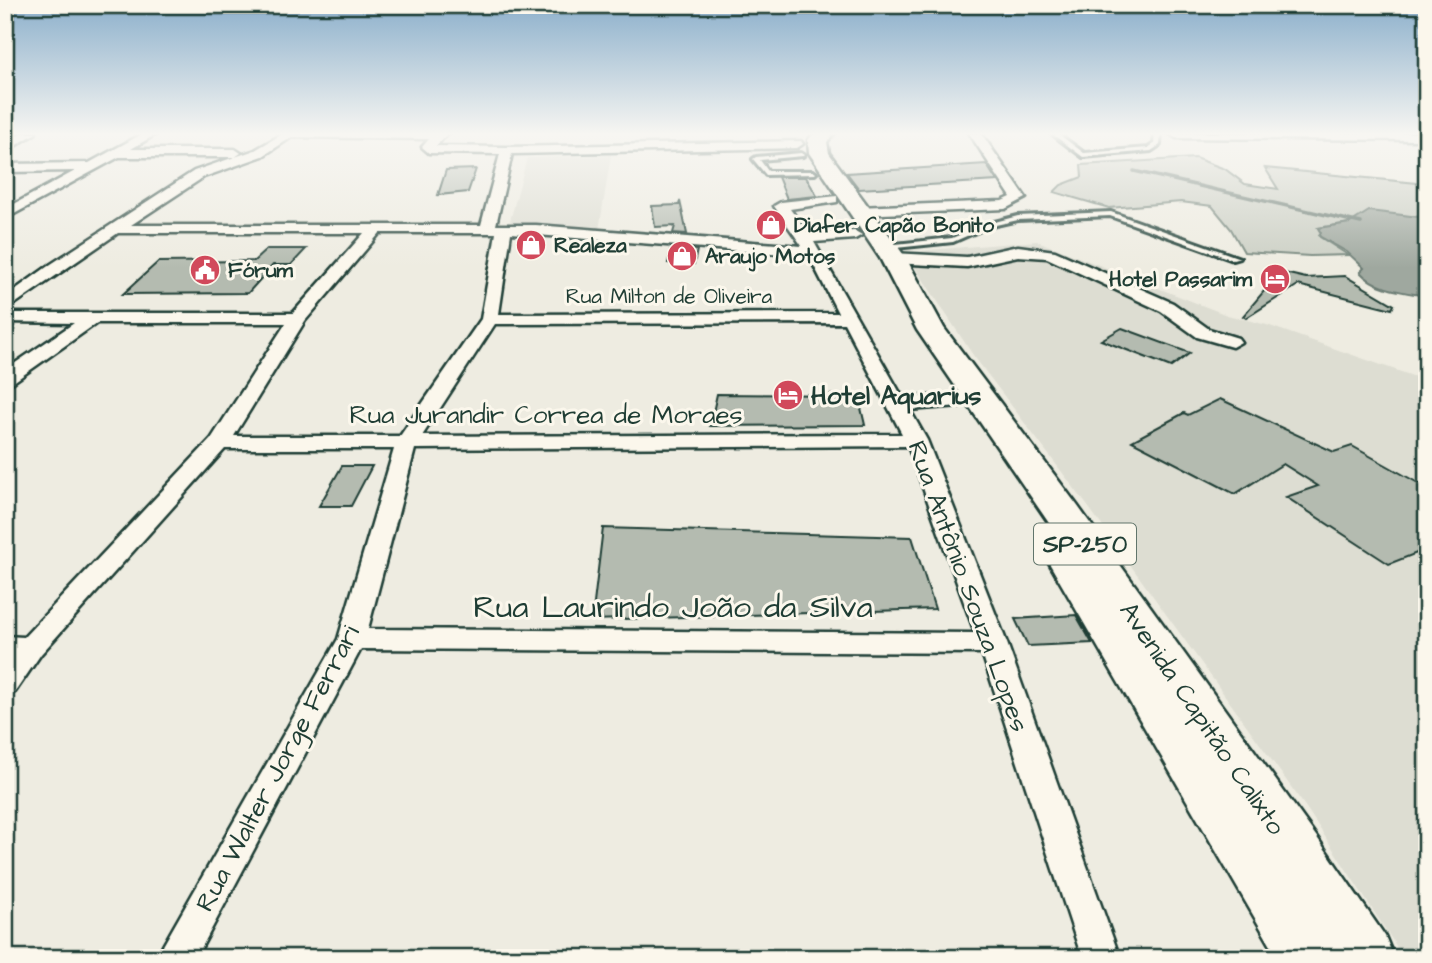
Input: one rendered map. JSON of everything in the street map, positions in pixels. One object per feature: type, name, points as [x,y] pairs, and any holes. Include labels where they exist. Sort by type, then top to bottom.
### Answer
[{"type":"main road","name":"Avenida Capitão Calixto","points":[[836,189],[955,393],[1015,477],[1312,958]]},
{"type":"main road","name":"Avenida Capitão Calixto","points":[[836,189],[932,330],[1063,513],[1296,854],[1363,958]]},
{"type":"street","points":[[5,215],[73,178]]},
{"type":"street","points":[[5,305],[57,267],[193,178]]},
{"type":"street","name":"Rua Walter Jorge Ferrari","points":[[175,958],[352,639],[406,443],[490,319],[496,228],[503,178]]},
{"type":"street","points":[[746,178],[1005,205],[1018,198],[1005,178]]},
{"type":"street","points":[[115,229],[496,228],[808,245],[836,189]]},
{"type":"street","points":[[836,189],[967,262],[1018,251],[1050,254],[1167,307],[1203,333],[1232,342]]},
{"type":"street","name":"Rua Antônio Souza Lopes","points":[[836,189],[781,206],[808,245],[916,440],[950,536],[993,643],[1101,958]]},
{"type":"street","points":[[5,684],[18,646],[219,443],[298,318],[376,229]]},
{"type":"street","points":[[5,315],[10,318],[298,318]]},
{"type":"street","points":[[5,379],[93,318]]},
{"type":"street","name":"Rua Milton de Oliveira","points":[[490,319],[848,318]]},
{"type":"street","points":[[893,398],[955,393]]},
{"type":"street","name":"Rua Jurandir Correa de Moraes","points":[[219,443],[916,440]]},
{"type":"street","name":"Rua Laurindo João da Silva","points":[[352,639],[993,643]]},
{"type":"lane","points":[[788,178],[836,189]]},
{"type":"lane","points":[[807,178],[953,240],[992,223],[1017,218],[1111,214],[1236,258]]},
{"type":"shaded area","points":[[522,178],[607,178],[599,230],[516,224],[510,221]]},
{"type":"shaded area","points":[[1080,178],[1237,178],[1245,184],[1278,189],[1271,178],[1366,178],[1427,184],[1427,218],[1398,215],[1318,228],[1320,237],[1348,255],[1244,252],[1231,229],[1212,206],[1181,202],[1109,208],[1054,192],[1061,185]]},
{"type":"shaded area","points":[[1369,211],[1427,218],[1427,296],[1374,283],[1360,272],[1364,268],[1347,252],[1319,236],[1321,233],[1318,228],[1350,223]]},
{"type":"shaded area","points":[[1037,241],[1227,315],[1267,325],[1427,381],[1427,958],[1404,958],[1307,809],[1087,505],[973,355],[905,252]]},
{"type":"building","points":[[443,178],[473,178],[468,192],[438,195]]},
{"type":"building","points":[[778,178],[807,178],[817,196],[787,199]]},
{"type":"building","points":[[851,178],[995,178],[997,181],[859,189]]},
{"type":"building","points":[[680,201],[687,234],[673,233],[675,226],[655,227],[652,206],[679,205]]},
{"type":"building","name":"Araujo Motos","points":[[671,248],[697,250],[694,264],[668,263]]},
{"type":"building","points":[[267,249],[306,249],[291,265],[273,265],[248,293],[123,294],[158,262],[254,261]]},
{"type":"building","points":[[1280,272],[1306,278],[1345,276],[1394,305],[1392,309],[1298,285],[1246,318],[1243,316]]},
{"type":"building","points":[[1122,328],[1190,353],[1171,367],[1101,340]]},
{"type":"building","points":[[717,394],[858,395],[865,425],[710,426]]},
{"type":"building","points":[[1220,399],[1334,452],[1352,446],[1427,488],[1427,549],[1389,564],[1286,497],[1318,486],[1283,464],[1235,494],[1132,441],[1184,413],[1188,415]]},
{"type":"building","points":[[342,466],[372,466],[351,506],[319,506]]},
{"type":"building","points":[[603,528],[912,537],[935,609],[592,620]]},
{"type":"building","points":[[1076,615],[1092,643],[1028,646],[1015,619]]},
{"type":"waterway","points":[[1164,178],[1361,223]]},
{"type":"place","name":"Diafer Capão Bonito","points":[[771,225]]},
{"type":"place","name":"Realeza","points":[[531,245]]},
{"type":"place","name":"Araujo Motos","points":[[682,256]]},
{"type":"place","name":"Fórum","points":[[205,270]]},
{"type":"place","name":"Hotel Passarim","points":[[1275,279]]},
{"type":"place","name":"Hotel Aquarius","points":[[788,395]]}]
